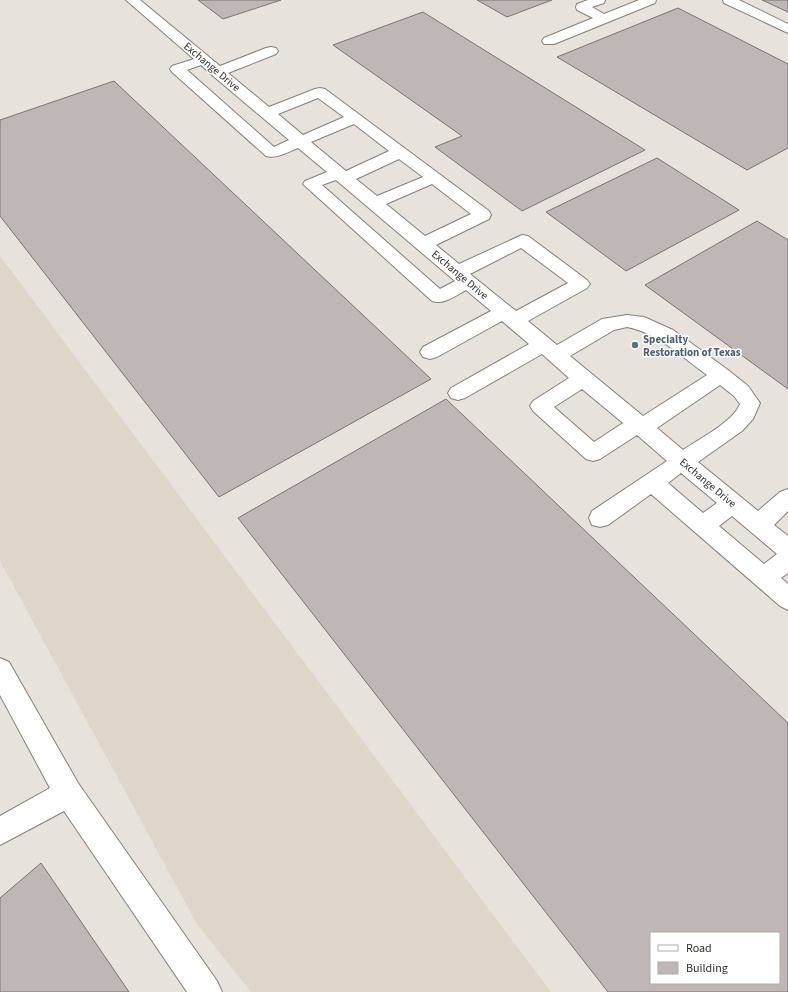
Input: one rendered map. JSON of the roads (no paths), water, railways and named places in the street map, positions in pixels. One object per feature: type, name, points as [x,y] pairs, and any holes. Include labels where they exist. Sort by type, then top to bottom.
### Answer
[{"type":"street","name":"Exchange Drive","points":[[132,0],[788,550]]},
{"type":"street","points":[[599,0],[582,7],[604,19]]},
{"type":"street","points":[[549,41],[650,0]]},
{"type":"street","points":[[729,0],[788,29]]},
{"type":"street","points":[[202,90],[223,76],[271,51]]},
{"type":"street","points":[[204,60],[177,69],[272,153],[356,118]]},
{"type":"street","points":[[267,113],[320,92],[483,216],[426,247],[400,264]]},
{"type":"street","points":[[224,110],[251,100]]},
{"type":"street","points":[[400,152],[341,175],[311,184],[438,297],[462,277],[522,240],[580,284],[430,352]]},
{"type":"street","points":[[334,204],[368,198],[434,178]]},
{"type":"street","points":[[365,233],[394,220]]},
{"type":"street","points":[[458,393],[549,350],[609,324],[627,321],[644,324],[666,335],[741,391],[750,403],[746,414],[734,425],[600,518]]},
{"type":"street","points":[[583,379],[540,406],[593,453],[640,426],[721,375]]},
{"type":"street","points":[[652,482],[788,599]]},
{"type":"street","points":[[758,525],[788,498]]},
{"type":"street","points":[[703,525],[733,504]]},
{"type":"street","points":[[764,578],[788,559]]},
{"type":"street","points":[[0,670],[68,793],[206,992]]},
{"type":"street","points":[[0,832],[68,793]]},
{"type":"place","name":"Specialty Restoration of Texas","points":[[635,345]]}]
